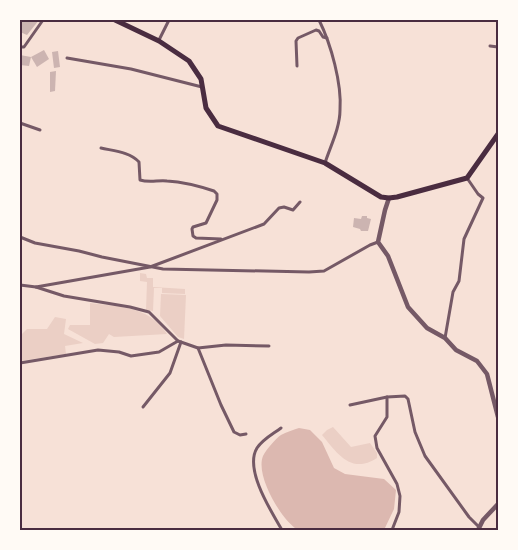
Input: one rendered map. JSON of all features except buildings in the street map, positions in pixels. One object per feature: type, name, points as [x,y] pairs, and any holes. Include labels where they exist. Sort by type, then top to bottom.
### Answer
[{"type":"main road","points":[[115,20],[159,41],[189,61],[197,70],[206,108],[218,126],[325,163],[381,197],[389,198],[467,178],[498,134]]},
{"type":"street","points":[[20,46],[24,47],[43,20]]},
{"type":"street","points":[[159,41],[168,20]]},
{"type":"street","points":[[319,20],[327,38],[337,73],[340,111],[325,163]]},
{"type":"street","points":[[297,66],[296,41],[298,38],[316,30],[323,37],[327,38]]},
{"type":"street","points":[[490,46],[498,47]]},
{"type":"street","points":[[68,58],[131,69],[202,88]]},
{"type":"street","points":[[20,123],[40,130]]},
{"type":"street","points":[[101,148],[118,151],[134,157],[139,162],[140,180],[146,182],[190,183],[214,191],[217,194],[217,200],[210,216],[206,222],[193,227],[192,232],[196,238],[223,239]]},
{"type":"street","points":[[445,338],[453,292],[459,282],[464,239],[483,198],[467,178]]},
{"type":"street","points":[[381,197],[385,210]]},
{"type":"street","points":[[389,198],[378,242],[388,256],[408,307],[427,328],[445,338],[456,350],[477,361],[487,374],[492,387],[498,417]]},
{"type":"street","points":[[20,286],[36,287],[150,267],[264,224],[279,208],[284,207],[293,210],[300,202]]},
{"type":"street","points":[[20,237],[34,243],[163,269],[309,272],[324,271],[378,242]]},
{"type":"street","points":[[36,287],[64,296],[130,306],[149,312],[180,342],[198,348],[226,345],[269,346]]},
{"type":"street","points":[[20,363],[98,350],[118,352],[131,356],[159,352],[180,342]]},
{"type":"street","points":[[143,407],[170,373],[180,342]]},
{"type":"street","points":[[198,348],[234,432],[240,436],[246,434]]},
{"type":"street","points":[[350,405],[387,397],[405,396],[408,399],[415,432],[425,456],[479,529],[483,520],[498,504]]},
{"type":"street","points":[[387,397],[387,417],[375,436],[377,448],[397,484],[400,496],[399,512],[392,530]]},
{"type":"street","points":[[281,428],[258,447],[254,455],[253,470],[282,530]]},
{"type":"shaded area","points":[[140,273],[146,274],[147,278],[153,278],[153,287],[185,289],[185,294],[162,293],[162,288],[154,288],[153,311],[146,310],[147,282],[140,281]]},
{"type":"shaded area","points":[[161,294],[186,295],[184,339],[178,337],[160,316]]},
{"type":"shaded area","points":[[90,303],[125,308],[142,313],[158,323],[167,334],[114,337],[109,334],[103,343],[95,344],[68,329],[70,325],[90,325]]},
{"type":"shaded area","points":[[55,317],[66,319],[64,334],[83,343],[65,346],[66,354],[20,361],[20,336],[27,329],[47,329]]},
{"type":"shaded area","points":[[333,427],[351,447],[370,443],[377,453],[377,458],[368,463],[360,464],[345,460],[322,435]]},
{"type":"shaded area","points":[[299,428],[310,430],[322,442],[334,468],[345,474],[384,479],[396,490],[394,509],[384,530],[298,530],[284,517],[266,485],[263,474],[263,456],[276,439]]}]
